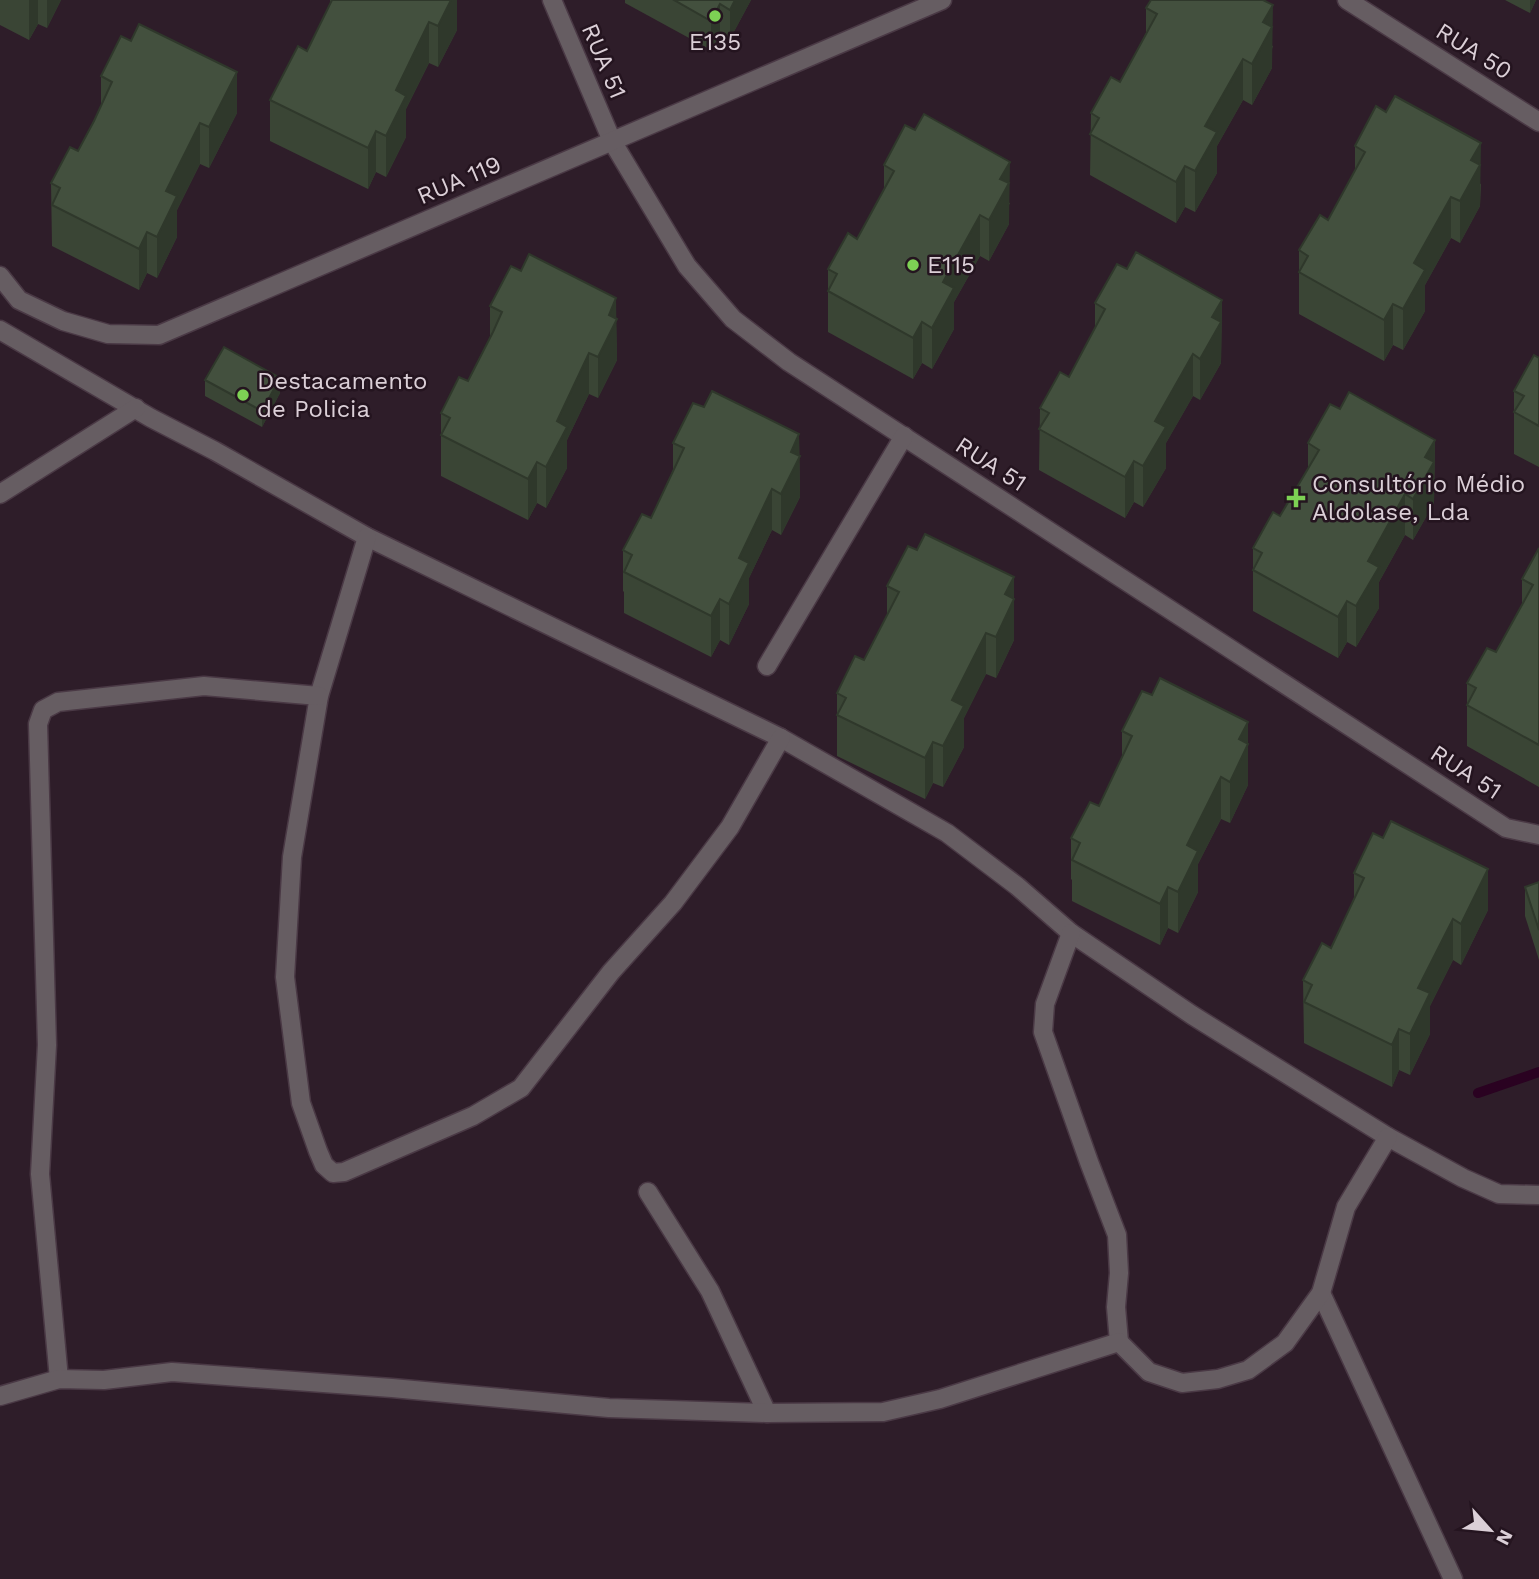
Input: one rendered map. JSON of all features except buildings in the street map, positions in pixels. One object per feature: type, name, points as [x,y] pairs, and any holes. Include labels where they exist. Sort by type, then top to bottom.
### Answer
[{"type":"street","name":"RUA 51","points":[[552,0],[612,141],[687,266],[733,319],[789,362],[1506,828],[1539,835]]},
{"type":"street","name":"RUA 119","points":[[0,276],[19,300],[63,321],[108,334],[159,335],[942,0]]},
{"type":"street","name":"RUA 50","points":[[1347,0],[1539,122]]},
{"type":"street","points":[[0,330],[367,537],[781,738],[947,833],[1017,886],[1071,933],[1192,1015],[1388,1137],[1499,1195],[1539,1195]]},
{"type":"street","points":[[0,494],[136,408]]},
{"type":"street","points":[[767,666],[904,436]]},
{"type":"street","points":[[367,537],[319,695],[292,857],[285,976],[301,1103],[317,1151],[324,1165],[333,1173],[344,1172],[461,1121],[521,1088],[611,972],[673,903],[730,827],[781,738]]},
{"type":"street","points":[[59,1379],[40,1174],[47,1045],[37,724],[43,710],[58,702],[204,686],[319,695]]},
{"type":"street","points":[[1071,933],[1045,1004],[1044,1032],[1089,1162],[1118,1235],[1116,1307],[1119,1342],[1149,1372],[1182,1382],[1218,1379],[1248,1370],[1285,1343],[1321,1293],[1346,1207],[1388,1137]]},
{"type":"street","points":[[648,1192],[710,1291],[767,1413]]},
{"type":"street","points":[[1321,1293],[1453,1579]]},
{"type":"street","points":[[0,1396],[59,1379],[104,1380],[172,1372],[392,1388],[608,1408],[767,1413],[883,1412],[940,1399],[1119,1342]]},
{"type":"waterway","points":[[1478,1093],[1539,1072]]},
{"type":"place","name":"E135","points":[[715,16]]},
{"type":"place","name":"E115","points":[[913,265]]},
{"type":"place","name":"Destacamento de Policia","points":[[243,395]]},
{"type":"place","name":"Consultório Médio Aldolase, Lda","points":[[1296,498]]}]
